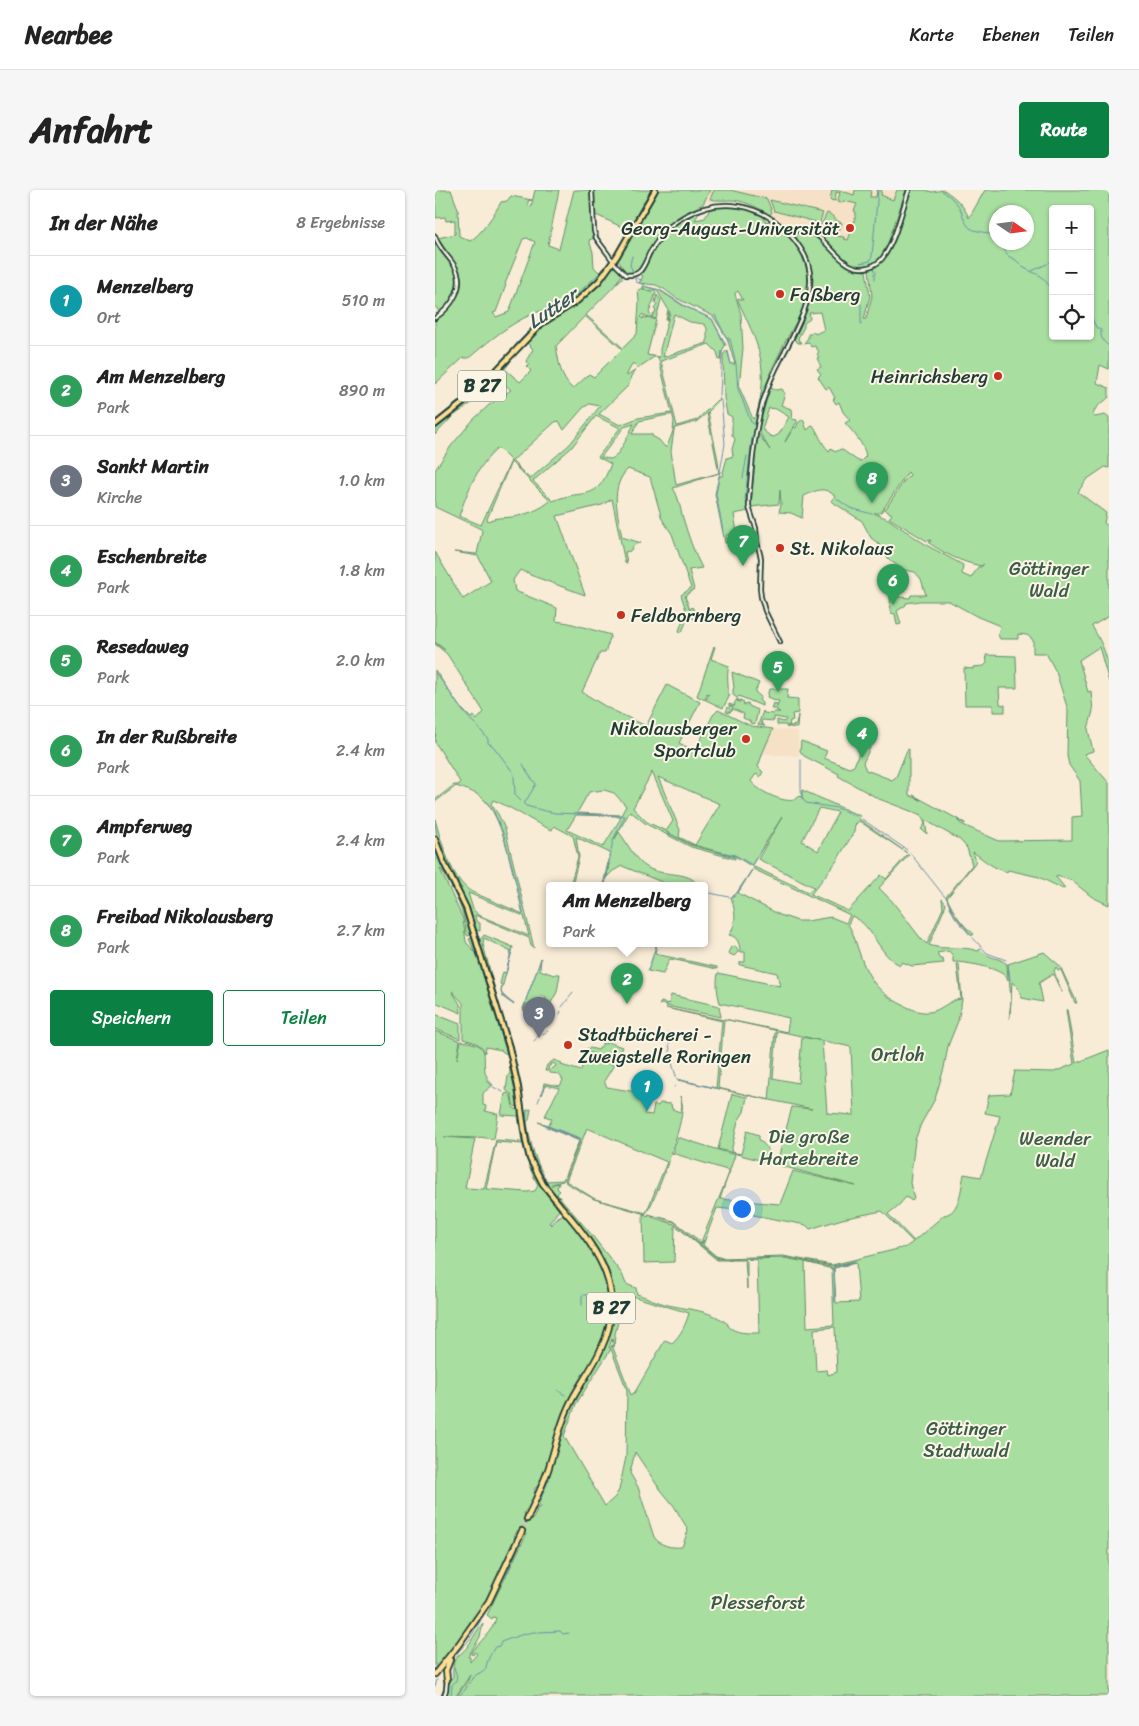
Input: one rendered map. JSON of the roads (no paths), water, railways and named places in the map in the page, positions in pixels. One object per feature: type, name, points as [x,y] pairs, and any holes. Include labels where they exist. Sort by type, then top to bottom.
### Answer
[{"type":"highway","name":"B 27","points":[[527,1519],[547,1472],[575,1392],[603,1347],[610,1318],[611,1294],[603,1266],[590,1242],[563,1209]]},
{"type":"highway","points":[[435,1673],[453,1652],[491,1598],[522,1531]]},
{"type":"highway","points":[[447,1680],[447,1666],[453,1652]]},
{"type":"main road","name":"B 27","points":[[435,425],[474,394],[541,324],[577,301],[599,282],[615,264],[655,190]]},
{"type":"main road","name":"B 27","points":[[435,838],[444,864],[466,908],[509,1047],[518,1087],[525,1142],[530,1159],[543,1184],[563,1209]]},
{"type":"street","points":[[592,190],[594,234],[615,264],[623,273],[628,275],[634,275],[640,271],[655,245],[671,226],[684,215],[708,204],[720,202],[736,202],[752,206],[790,234],[806,256],[810,272],[808,295],[797,329],[777,367],[766,394],[755,433],[749,502],[761,558],[760,588],[762,599],[765,611],[780,642]]},
{"type":"street","points":[[790,234],[798,230],[815,233],[843,261],[851,266],[869,267],[879,262],[888,249],[909,190]]},
{"type":"street","points":[[435,236],[439,248],[456,270],[458,280],[457,292],[451,305],[435,318]]},
{"type":"street","points":[[444,1696],[447,1680]]},
{"type":"waterway","points":[[860,263],[870,261],[872,256],[878,190]]},
{"type":"waterway","points":[[941,190],[957,204],[970,228],[989,234]]},
{"type":"waterway","points":[[590,191],[591,209]]},
{"type":"waterway","points":[[591,211],[593,237]]},
{"type":"waterway","points":[[595,241],[599,246]]},
{"type":"waterway","points":[[599,247],[603,251]]},
{"type":"waterway","points":[[1005,250],[1008,256],[1016,260],[1024,268],[1041,276],[1049,285]]},
{"type":"waterway","points":[[632,256],[630,265],[633,272]]},
{"type":"waterway","points":[[1032,271],[1047,264]]},
{"type":"waterway","name":"Lutter","points":[[548,313],[578,293],[600,273]]},
{"type":"waterway","points":[[875,273],[875,279]]},
{"type":"waterway","points":[[634,276],[636,282],[645,285]]},
{"type":"waterway","points":[[636,278],[642,280]]},
{"type":"waterway","points":[[647,287],[660,290],[685,306],[712,319],[726,345]]},
{"type":"waterway","points":[[861,304],[861,325]]},
{"type":"waterway","name":"Lutter","points":[[539,321],[547,314]]},
{"type":"waterway","points":[[715,315],[726,337],[729,338]]},
{"type":"waterway","name":"Lutter","points":[[532,328],[538,322]]},
{"type":"waterway","points":[[1094,323],[1096,327],[1101,330],[1102,339],[1109,346]]},
{"type":"waterway","name":"Lutter","points":[[520,340],[528,332]]},
{"type":"waterway","points":[[728,341],[730,339],[736,364],[738,389],[751,422],[755,425]]},
{"type":"waterway","points":[[720,396],[722,351]]},
{"type":"waterway","points":[[728,351],[731,364]]},
{"type":"waterway","points":[[450,408],[473,391],[486,376]]},
{"type":"waterway","points":[[721,400],[725,444],[716,494],[723,531]]},
{"type":"waterway","points":[[435,421],[448,410]]},
{"type":"waterway","points":[[747,504],[745,499],[752,438]]},
{"type":"waterway","points":[[743,478],[747,456]]},
{"type":"waterway","points":[[837,499],[850,508],[872,514]]},
{"type":"waterway","points":[[435,673],[475,724]]},
{"type":"waterway","points":[[476,725],[488,739],[488,743],[493,746],[513,772]]},
{"type":"waterway","points":[[801,760],[801,789]]},
{"type":"waterway","points":[[523,764],[536,784],[524,804]]},
{"type":"waterway","points":[[514,775],[515,795],[526,806],[545,811]]},
{"type":"waterway","points":[[801,791],[802,798],[806,803],[837,808],[856,816]]},
{"type":"waterway","points":[[486,801],[494,812],[504,835]]},
{"type":"waterway","points":[[546,811],[625,816],[613,840],[611,851]]},
{"type":"waterway","points":[[862,819],[907,850]]},
{"type":"waterway","points":[[504,836],[508,852]]},
{"type":"waterway","points":[[717,851],[735,855],[752,865],[763,847]]},
{"type":"waterway","points":[[508,853],[513,873]]},
{"type":"waterway","points":[[605,882],[611,853]]},
{"type":"waterway","points":[[910,853],[945,897]]},
{"type":"waterway","points":[[737,893],[751,871]]},
{"type":"waterway","points":[[514,875],[522,907]]},
{"type":"waterway","points":[[708,893],[729,897]]},
{"type":"waterway","points":[[731,897],[735,896]]},
{"type":"waterway","points":[[948,902],[955,917],[970,935]]},
{"type":"waterway","points":[[522,908],[523,913]]},
{"type":"waterway","points":[[973,938],[987,953],[1006,960]]},
{"type":"waterway","points":[[654,953],[656,947]]},
{"type":"waterway","points":[[507,968],[513,948]]},
{"type":"waterway","points":[[650,964],[653,957]]},
{"type":"waterway","points":[[525,1002],[541,960]]},
{"type":"waterway","points":[[1008,964],[1010,980]]},
{"type":"waterway","points":[[569,997],[573,992]]},
{"type":"waterway","points":[[502,996],[514,1004]]},
{"type":"waterway","points":[[562,1007],[568,999]]},
{"type":"waterway","points":[[524,1009],[525,1004]]},
{"type":"waterway","points":[[537,1037],[548,1031]]},
{"type":"waterway","points":[[668,1032],[671,1060],[677,1079],[715,1088]]},
{"type":"waterway","points":[[486,1079],[491,1085]]},
{"type":"waterway","points":[[493,1087],[503,1092]]},
{"type":"waterway","points":[[541,1095],[544,1087]]},
{"type":"waterway","points":[[538,1102],[540,1097]]},
{"type":"waterway","points":[[527,1113],[528,1141],[548,1184]]},
{"type":"waterway","points":[[547,1126],[580,1138]]},
{"type":"waterway","points":[[546,1127],[577,1139]]},
{"type":"waterway","points":[[552,1222],[558,1216]]},
{"type":"waterway","points":[[834,1268],[855,1262]]},
{"type":"waterway","points":[[834,1269],[835,1302]]},
{"type":"waterway","points":[[582,1295],[582,1305]]},
{"type":"waterway","points":[[584,1295],[596,1295]]},
{"type":"waterway","points":[[557,1390],[565,1395]]},
{"type":"waterway","points":[[539,1503],[549,1479]]},
{"type":"waterway","points":[[535,1511],[537,1507]]},
{"type":"waterway","points":[[513,1560],[520,1544]]},
{"type":"waterway","points":[[505,1578],[511,1565]]},
{"type":"waterway","points":[[482,1618],[491,1602]]},
{"type":"waterway","points":[[452,1659],[469,1640],[481,1620]]},
{"type":"waterway","points":[[539,1632],[560,1631],[563,1634],[569,1633]]},
{"type":"waterway","points":[[459,1696],[473,1677],[486,1669],[492,1652],[501,1642],[537,1632]]},
{"type":"waterway","points":[[451,1696],[452,1685],[457,1677],[454,1668]]},
{"type":"waterway","points":[[441,1696],[444,1690],[444,1676]]},
{"type":"waterway","points":[[435,1686],[437,1680]]},
{"type":"tunnel","points":[[522,1531],[527,1519]]},
{"type":"place","name":"Georg-August-Universität","points":[[850,228]]},
{"type":"place","name":"Faßberg","points":[[780,294]]},
{"type":"place","name":"Heinrichsberg","points":[[998,376]]},
{"type":"place","name":"Freibad Nikolausberg","points":[[872,503]]},
{"type":"place","name":"St. Nikolaus","points":[[780,548]]},
{"type":"place","name":"Ampferweg","points":[[743,566]]},
{"type":"place","name":"In der Rußbreite","points":[[893,605]]},
{"type":"place","name":"Feldbornberg","points":[[621,615]]},
{"type":"place","name":"Resedaweg","points":[[778,692]]},
{"type":"place","name":"Nikolausberger Sportclub","points":[[746,739]]},
{"type":"place","name":"Eschenbreite","points":[[862,758]]},
{"type":"place","name":"Am Menzelberg","points":[[627,1004]]},
{"type":"place","name":"Sankt Martin","points":[[539,1038]]},
{"type":"place","name":"Stadtbücherei - Zweigstelle Roringen","points":[[568,1045]]},
{"type":"place","name":"Menzelberg","points":[[647,1111]]},
{"type":"park label","name":"Göttinger Wald","points":[[1049,579]]},
{"type":"park label","name":"Ortloh","points":[[898,1054]]},
{"type":"park label","name":"Die große Hartebreite","points":[[809,1147]]},
{"type":"park label","name":"Weender Wald","points":[[1055,1149]]},
{"type":"park label","name":"Göttinger Stadtwald","points":[[966,1439]]},
{"type":"park label","name":"Plesseforst","points":[[758,1602]]}]
